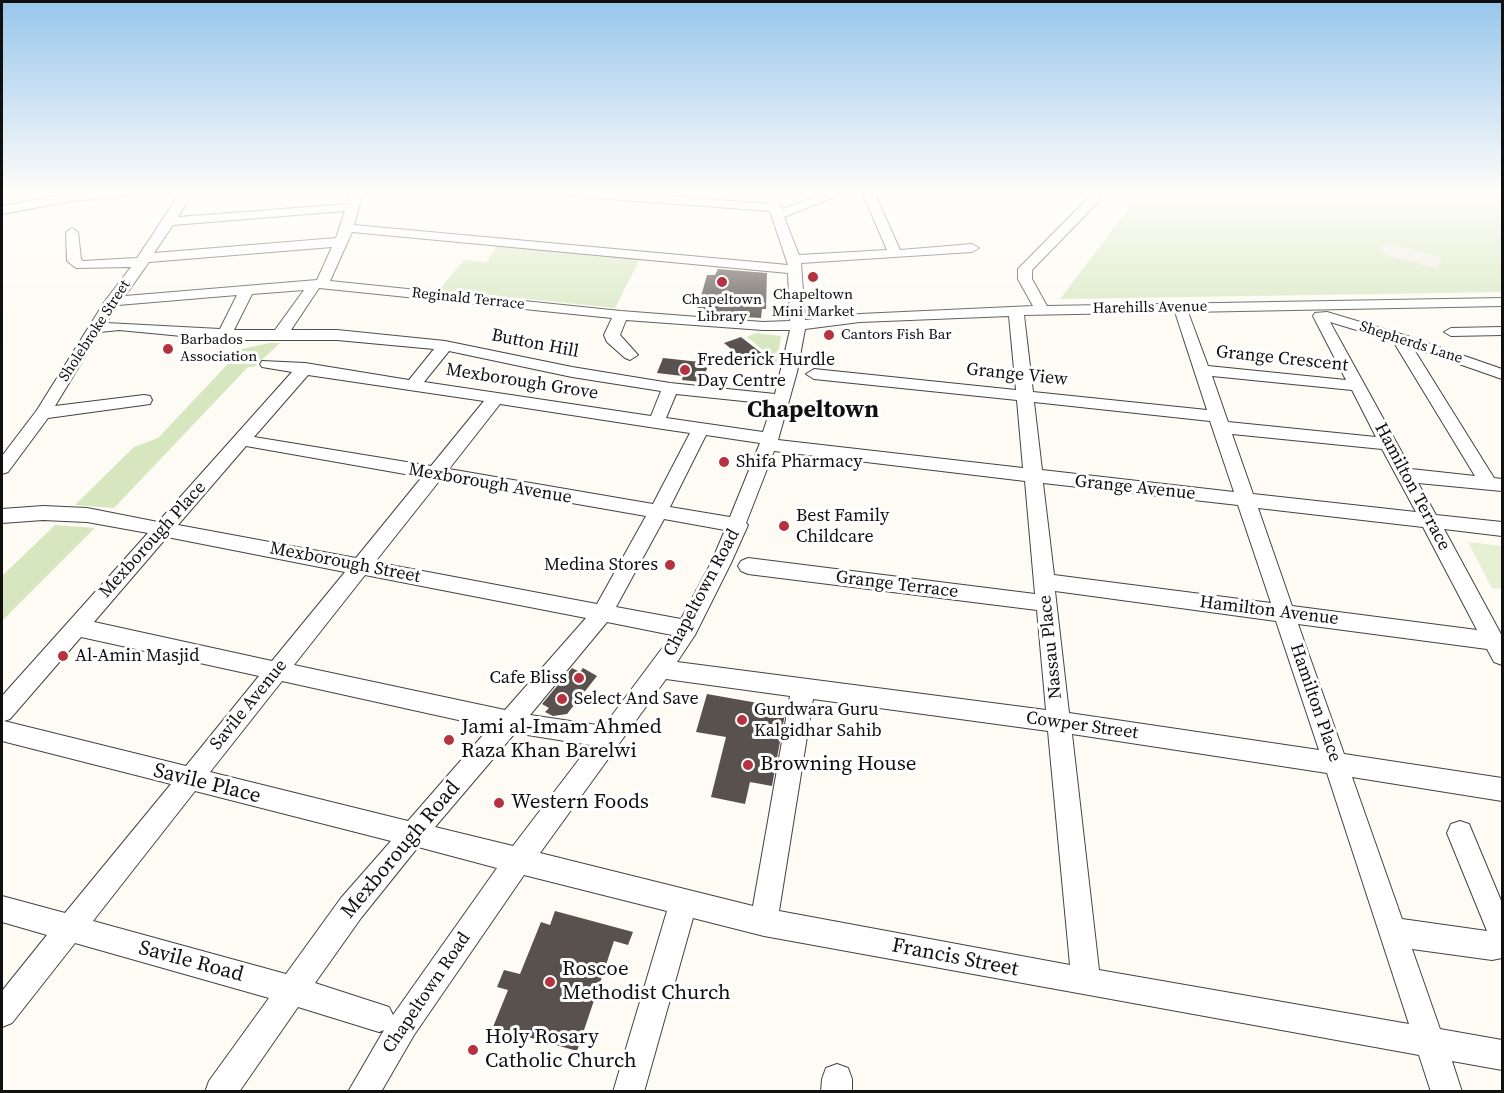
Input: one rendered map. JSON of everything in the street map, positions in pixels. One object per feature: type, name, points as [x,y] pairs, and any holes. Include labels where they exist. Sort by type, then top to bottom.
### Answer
[{"type":"street","points":[[73,243],[74,261],[81,265],[330,243]]},
{"type":"street","name":"Sholebroke Street","points":[[2,468],[43,413],[94,328],[154,243]]},
{"type":"street","points":[[280,334],[317,284],[340,243]]},
{"type":"street","points":[[533,243],[794,264],[972,248]]},
{"type":"street","name":"Chapeltown Road","points":[[363,1092],[390,1021],[518,861],[611,738],[687,629],[722,563],[769,442],[782,400],[798,325],[794,264],[787,243]]},
{"type":"street","points":[[890,243],[895,254]]},
{"type":"street","points":[[1042,310],[1024,279],[1026,269],[1051,243]]},
{"type":"street","name":"Reginald Terrace","points":[[112,301],[317,284],[621,315],[755,326],[798,325]]},
{"type":"street","points":[[224,335],[247,289]]},
{"type":"street","points":[[142,329],[163,296]]},
{"type":"street","name":"Harehills Avenue","points":[[798,325],[860,318],[1042,310],[1503,302]]},
{"type":"street","name":"Nassau Place","points":[[1016,311],[1086,982]]},
{"type":"street","points":[[621,315],[612,336],[626,352],[640,342]]},
{"type":"street","name":"Hamilton Place","points":[[1183,315],[1447,1092]]},
{"type":"street","name":"Shepherds Lane","points":[[1321,318],[1327,316],[1399,338],[1503,374]]},
{"type":"street","name":"Hamilton Terrace","points":[[1321,318],[1498,648]]},
{"type":"street","name":"Button Hill","points":[[94,328],[119,326],[256,336],[337,335],[445,346],[572,372],[670,388],[782,400]]},
{"type":"street","points":[[1451,332],[1503,332]]},
{"type":"street","points":[[1399,338],[1495,484]]},
{"type":"street","points":[[413,385],[445,346]]},
{"type":"street","name":"Mexborough Grove","points":[[268,364],[769,442]]},
{"type":"street","name":"Mexborough Place","points":[[2,712],[305,368]]},
{"type":"street","name":"Grange Crescent","points":[[1202,370],[1358,386]]},
{"type":"street","name":"Grange View","points":[[814,374],[1024,395],[1389,444]]},
{"type":"street","points":[[656,423],[670,388]]},
{"type":"street","name":"Savile Avenue","points":[[2,1013],[496,398]]},
{"type":"street","points":[[43,413],[144,400]]},
{"type":"street","name":"Mexborough Road","points":[[220,1092],[351,908],[512,722],[603,612],[700,430]]},
{"type":"street","name":"Mexborough Avenue","points":[[241,440],[434,475],[738,525]]},
{"type":"street","name":"Grange Avenue","points":[[769,442],[1033,477],[1503,528]]},
{"type":"street","points":[[1405,475],[1495,484]]},
{"type":"street","name":"Mexborough Street","points":[[2,516],[43,513],[87,515],[687,629]]},
{"type":"street","name":"Grange Terrace","points":[[748,566],[1045,593]]},
{"type":"street","name":"Hamilton Avenue","points":[[1045,593],[1284,613],[1498,648]]},
{"type":"street","points":[[75,627],[512,722],[611,738]]},
{"type":"street","name":"Cowper Street","points":[[661,669],[1059,722],[1503,789]]},
{"type":"street","points":[[764,922],[803,688]]},
{"type":"street","name":"Savile Place","points":[[2,731],[189,780],[414,833]]},
{"type":"street","name":"Francis Street","points":[[414,833],[764,922],[1086,982],[1503,1055]]},
{"type":"street","points":[[1460,833],[1503,935]]},
{"type":"street","points":[[628,1092],[684,901]]},
{"type":"street","name":"Savile Road","points":[[2,909],[291,990],[390,1021]]},
{"type":"street","points":[[1393,932],[1492,946],[1501,945],[1503,942]]},
{"type":"green space","points":[[1102,243],[1502,243],[1502,292],[1060,299]]},
{"type":"green space","points":[[498,245],[640,259],[615,308],[439,290],[464,260],[486,262]]},
{"type":"green space","points":[[755,333],[781,336],[776,366],[761,364],[764,351],[747,337]]},
{"type":"green space","points":[[280,343],[254,367],[248,367],[114,508],[75,505],[134,447],[158,438],[242,349]]},
{"type":"green space","points":[[55,525],[95,528],[2,621],[2,576]]},
{"type":"green space","points":[[1468,542],[1502,546],[1502,589],[1492,588]]},
{"type":"shaded area","points":[[1385,243],[1389,243],[1442,258],[1438,269],[1380,253]]},
{"type":"building","points":[[718,269],[767,273],[766,309],[762,309],[761,318],[696,314],[707,275],[715,275]]},
{"type":"building","points":[[741,337],[764,355],[747,362],[724,343]]},
{"type":"building","name":"Frederick Hurdle Day Centre","points":[[663,358],[709,363],[702,382],[682,380],[683,376],[657,373]]},
{"type":"building","name":"Select And Save","points":[[572,668],[580,672],[583,668],[597,676],[567,714],[553,716],[545,712],[549,708],[542,704]]},
{"type":"building","points":[[707,694],[786,708],[772,786],[750,782],[745,804],[711,797],[726,737],[696,732]]},
{"type":"building","name":"Roscoe Methodist Church","points":[[555,911],[633,932],[628,945],[614,941],[577,1051],[493,1027],[508,990],[497,987],[504,970],[520,974],[541,922],[550,925]]},
{"type":"place","name":"Chapeltown Mini Market","points":[[813,277]]},
{"type":"place","name":"Chapeltown Library","points":[[722,282]]},
{"type":"place","name":"Cantors Fish Bar","points":[[829,335]]},
{"type":"place","name":"Barbados Association","points":[[168,349]]},
{"type":"place","name":"Frederick Hurdle Day Centre","points":[[685,370]]},
{"type":"place","name":"Shifa Pharmacy","points":[[724,462]]},
{"type":"place","name":"Best Family Childcare","points":[[784,526]]},
{"type":"place","name":"Medina Stores","points":[[670,565]]},
{"type":"place","name":"Al-Amin Masjid","points":[[63,656]]},
{"type":"place","name":"Cafe Bliss","points":[[579,678]]},
{"type":"place","name":"Select And Save","points":[[562,699]]},
{"type":"place","name":"Gurdwara Guru Kalgidhar Sahib","points":[[742,720]]},
{"type":"place","name":"Jami al-Imam Ahmed Raza Khan Barelwi","points":[[449,740]]},
{"type":"place","name":"Browning House","points":[[748,765]]},
{"type":"place","name":"Western Foods","points":[[499,803]]},
{"type":"place","name":"Roscoe Methodist Church","points":[[550,982]]},
{"type":"place","name":"Holy Rosary Catholic Church","points":[[473,1050]]},
{"type":"district","name":"Chapeltown","points":[[813,411]]}]
